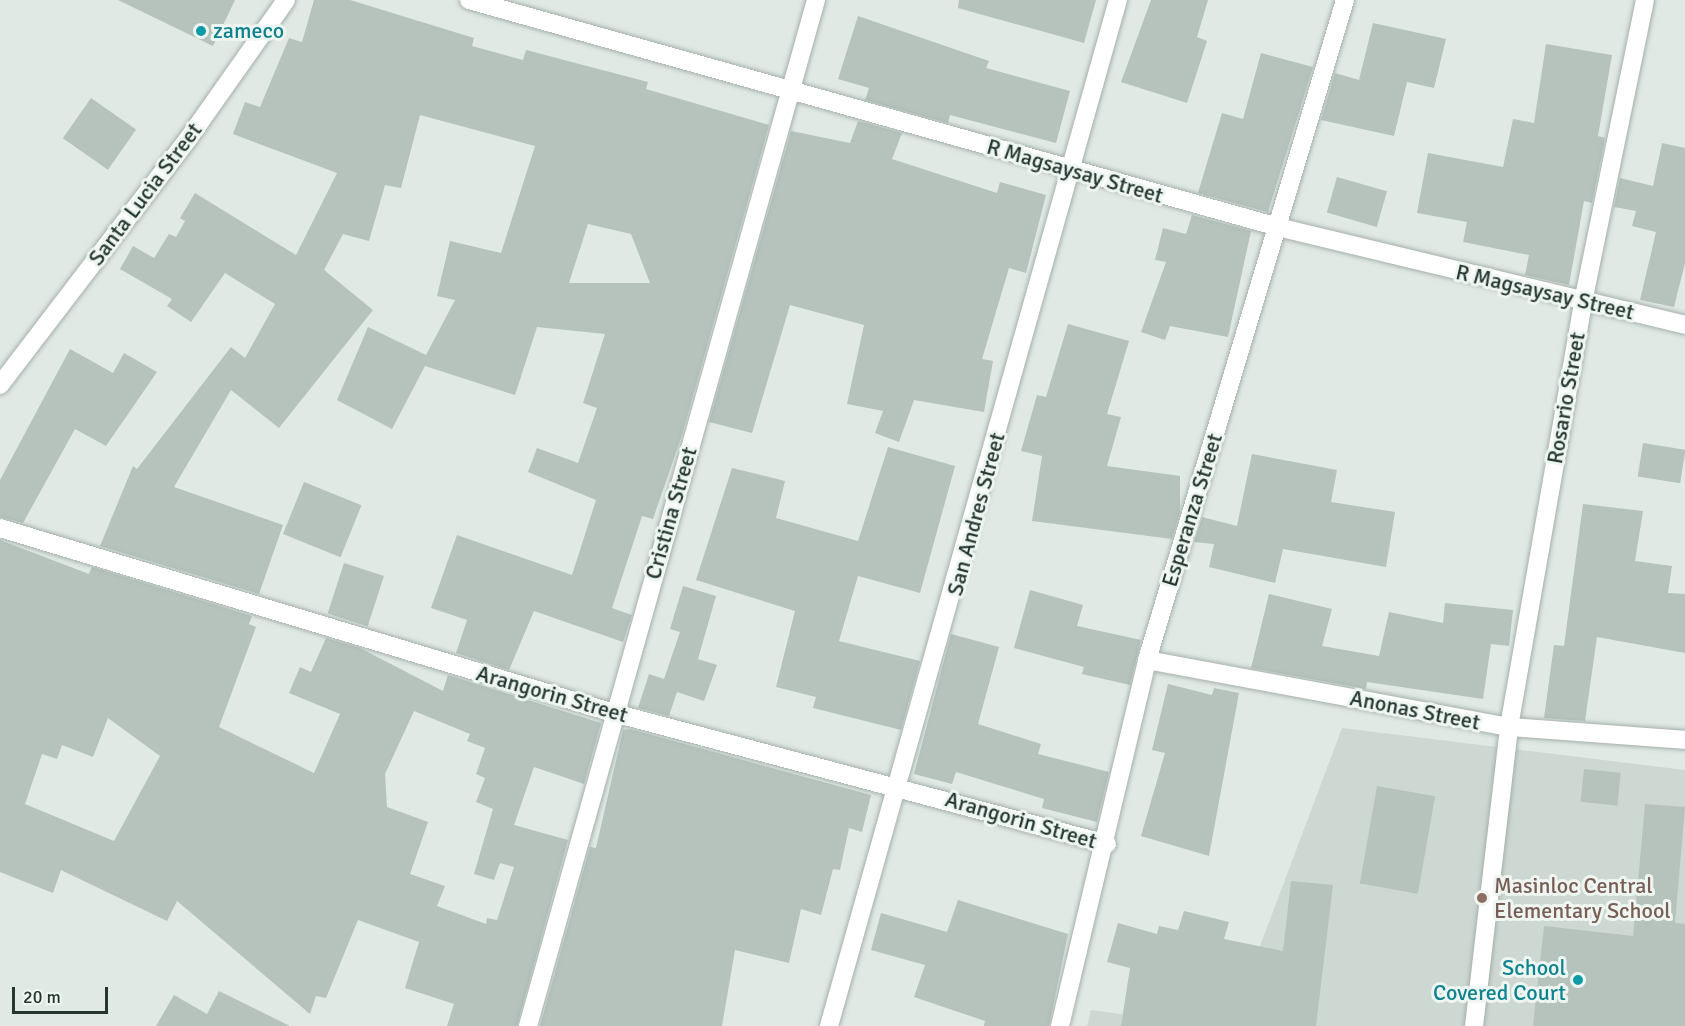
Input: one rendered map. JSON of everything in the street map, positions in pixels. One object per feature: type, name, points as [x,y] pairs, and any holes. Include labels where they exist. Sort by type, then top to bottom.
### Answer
[{"type":"street","name":"Santa Lucia Street","points":[[0,385],[188,139],[286,0]]},
{"type":"street","name":"R Magsaysay Street","points":[[469,0],[1070,171],[1278,227],[1685,325]]},
{"type":"street","name":"Cristina Street","points":[[528,1026],[816,0]]},
{"type":"street","name":"San Andres Street","points":[[829,1026],[900,787],[1118,0]]},
{"type":"street","name":"Esperanza Street","points":[[1060,1026],[1107,844],[1147,660],[1345,0]]},
{"type":"street","name":"Rosario Street","points":[[1474,1026],[1509,727],[1583,302],[1645,0]]},
{"type":"street","name":"Arangorin Street","points":[[0,528],[614,713],[900,787],[1107,844]]},
{"type":"street","name":"Anonas Street","points":[[1147,660],[1509,727],[1685,740]]},
{"type":"shaded area","name":"Masinloc Central Elementary School","points":[[1342,728],[1685,770],[1685,1026],[1230,1026]]},
{"type":"shaded area","points":[[1091,1010],[1209,1026],[1087,1026]]},
{"type":"building","name":"zameco","points":[[118,0],[235,0],[213,46]]},
{"type":"building","points":[[314,0],[350,0],[474,38],[472,46],[523,60],[526,50],[648,82],[646,89],[769,125],[682,435],[653,519],[642,516],[612,608],[632,615],[623,642],[534,611],[509,670],[456,653],[467,620],[431,608],[457,535],[572,575],[596,500],[528,472],[537,448],[578,463],[597,408],[583,403],[605,334],[537,327],[515,395],[425,366],[392,429],[337,400],[368,327],[426,355],[455,300],[437,296],[450,241],[501,253],[535,146],[420,115],[401,188],[385,185],[369,241],[343,234],[324,270],[373,310],[279,428],[231,390],[174,487],[283,525],[259,594],[100,546],[133,466],[137,469],[231,347],[245,358],[275,304],[225,273],[191,322],[167,306],[172,299],[120,269],[133,246],[154,258],[169,234],[176,237],[185,221],[180,218],[195,193],[296,255],[337,173],[233,134],[245,102],[260,107],[289,38],[302,42]],"holes":[[[588,224],[631,234],[650,283],[569,283]]]},
{"type":"building","points":[[959,0],[1096,0],[1084,43],[958,8]]},
{"type":"building","points":[[1151,0],[1208,0],[1197,37],[1207,41],[1187,103],[1121,82]]},
{"type":"building","points":[[858,16],[989,61],[986,68],[1070,91],[1056,143],[950,115],[948,123],[865,100],[869,88],[838,79]]},
{"type":"building","points":[[1373,23],[1446,39],[1434,88],[1407,82],[1394,136],[1321,120],[1335,73],[1359,80]]},
{"type":"building","points":[[1546,44],[1612,55],[1598,136],[1605,138],[1592,203],[1584,201],[1569,285],[1525,275],[1529,255],[1463,242],[1467,222],[1417,213],[1428,153],[1503,167],[1513,119],[1534,123]]},
{"type":"building","points":[[1261,53],[1313,67],[1268,212],[1198,193],[1222,113],[1243,119]]},
{"type":"building","points":[[91,98],[136,130],[108,170],[63,138]]},
{"type":"building","points":[[858,121],[902,133],[892,159],[997,193],[1000,182],[1046,195],[1026,273],[1009,268],[982,359],[993,361],[984,412],[914,400],[899,442],[875,433],[883,411],[847,404],[864,325],[790,305],[752,433],[709,422],[791,131],[850,143]]},
{"type":"building","points":[[1662,143],[1685,148],[1685,263],[1674,307],[1640,300],[1656,232],[1632,226],[1636,211],[1614,207],[1620,178],[1653,186]]},
{"type":"building","points":[[1337,177],[1387,191],[1377,227],[1327,213]]},
{"type":"building","points":[[1192,215],[1251,231],[1228,337],[1170,326],[1165,340],[1141,332],[1166,262],[1155,260],[1163,228],[1186,234]]},
{"type":"building","points":[[1068,324],[1129,341],[1107,414],[1121,417],[1107,466],[1180,476],[1180,512],[1172,539],[1032,521],[1042,456],[1021,451],[1037,395],[1046,397]]},
{"type":"building","points":[[70,349],[113,373],[124,353],[157,372],[106,446],[75,429],[23,523],[0,517],[0,480]]},
{"type":"building","points":[[1643,443],[1685,450],[1680,483],[1638,477]]},
{"type":"building","points":[[888,447],[955,466],[920,593],[858,576],[839,641],[920,661],[901,730],[813,708],[816,697],[776,687],[795,611],[696,580],[732,468],[785,481],[776,518],[858,541]]},
{"type":"building","points":[[1252,454],[1337,470],[1331,502],[1395,512],[1386,567],[1283,549],[1275,583],[1209,567],[1214,544],[1194,542],[1202,517],[1237,526]]},
{"type":"building","points":[[304,482],[361,505],[341,557],[283,534]]},
{"type":"building","points":[[1583,504],[1643,511],[1635,561],[1672,566],[1668,593],[1685,594],[1685,653],[1597,637],[1585,721],[1544,718],[1554,645],[1564,646]]},
{"type":"building","points":[[0,540],[89,574],[92,567],[252,616],[249,624],[256,627],[219,727],[314,773],[340,714],[289,693],[300,667],[311,672],[326,638],[360,648],[443,691],[448,675],[601,723],[584,784],[534,767],[514,825],[568,840],[517,1026],[447,1026],[454,1004],[405,988],[419,942],[358,920],[326,998],[316,996],[310,1014],[177,901],[167,921],[61,870],[53,893],[0,872]],"holes":[[[414,711],[470,734],[467,741],[485,748],[476,774],[485,778],[476,802],[493,809],[474,874],[494,880],[500,863],[514,867],[497,920],[487,918],[486,924],[437,906],[445,886],[410,874],[428,822],[387,807],[385,774]],[[108,718],[160,756],[114,841],[25,804],[42,754],[57,759],[62,745],[93,757]]]},
{"type":"building","points":[[344,563],[384,576],[368,626],[328,613]]},
{"type":"building","points":[[683,586],[716,596],[698,659],[717,665],[704,701],[677,692],[669,716],[638,708],[649,674],[664,679],[680,632],[670,629]]},
{"type":"building","points":[[1030,590],[1083,605],[1077,626],[1141,640],[1130,685],[1082,674],[1084,667],[1014,648]]},
{"type":"building","points":[[1269,594],[1332,609],[1322,646],[1379,656],[1389,612],[1443,623],[1445,603],[1513,610],[1509,646],[1491,644],[1483,699],[1367,682],[1366,689],[1251,668]]},
{"type":"building","points":[[951,634],[999,647],[978,724],[1041,744],[1038,754],[1109,772],[1097,822],[1042,808],[1044,799],[956,772],[952,784],[914,774]]},
{"type":"building","points":[[1168,684],[1212,695],[1214,688],[1239,693],[1209,856],[1141,836],[1165,753],[1152,750]]},
{"type":"building","points":[[630,729],[871,795],[862,832],[849,828],[840,870],[833,869],[821,915],[801,909],[789,963],[735,950],[722,1026],[540,1026],[590,847],[596,848],[623,730]]},
{"type":"building","points":[[1584,769],[1621,773],[1617,806],[1581,802]]},
{"type":"building","points":[[1377,786],[1435,796],[1418,894],[1360,883]]},
{"type":"building","points":[[1645,804],[1685,807],[1675,923],[1685,924],[1685,1026],[1533,1026],[1544,926],[1633,936]]},
{"type":"building","points":[[1291,881],[1333,885],[1316,1026],[1121,1026],[1130,968],[1107,962],[1118,923],[1157,934],[1159,926],[1178,930],[1184,911],[1229,922],[1224,939],[1283,951]]},
{"type":"building","points":[[958,900],[1068,934],[1049,1026],[984,1026],[985,1021],[914,997],[925,965],[871,950],[881,913],[947,932]]},
{"type":"building","points":[[219,991],[290,1026],[156,1026],[174,995],[207,1014]]},
{"type":"place","name":"zameco","points":[[201,31]]},
{"type":"place","name":"Masinloc Central Elementary School","points":[[1482,898]]},
{"type":"place","name":"School Covered Court","points":[[1578,980]]}]
